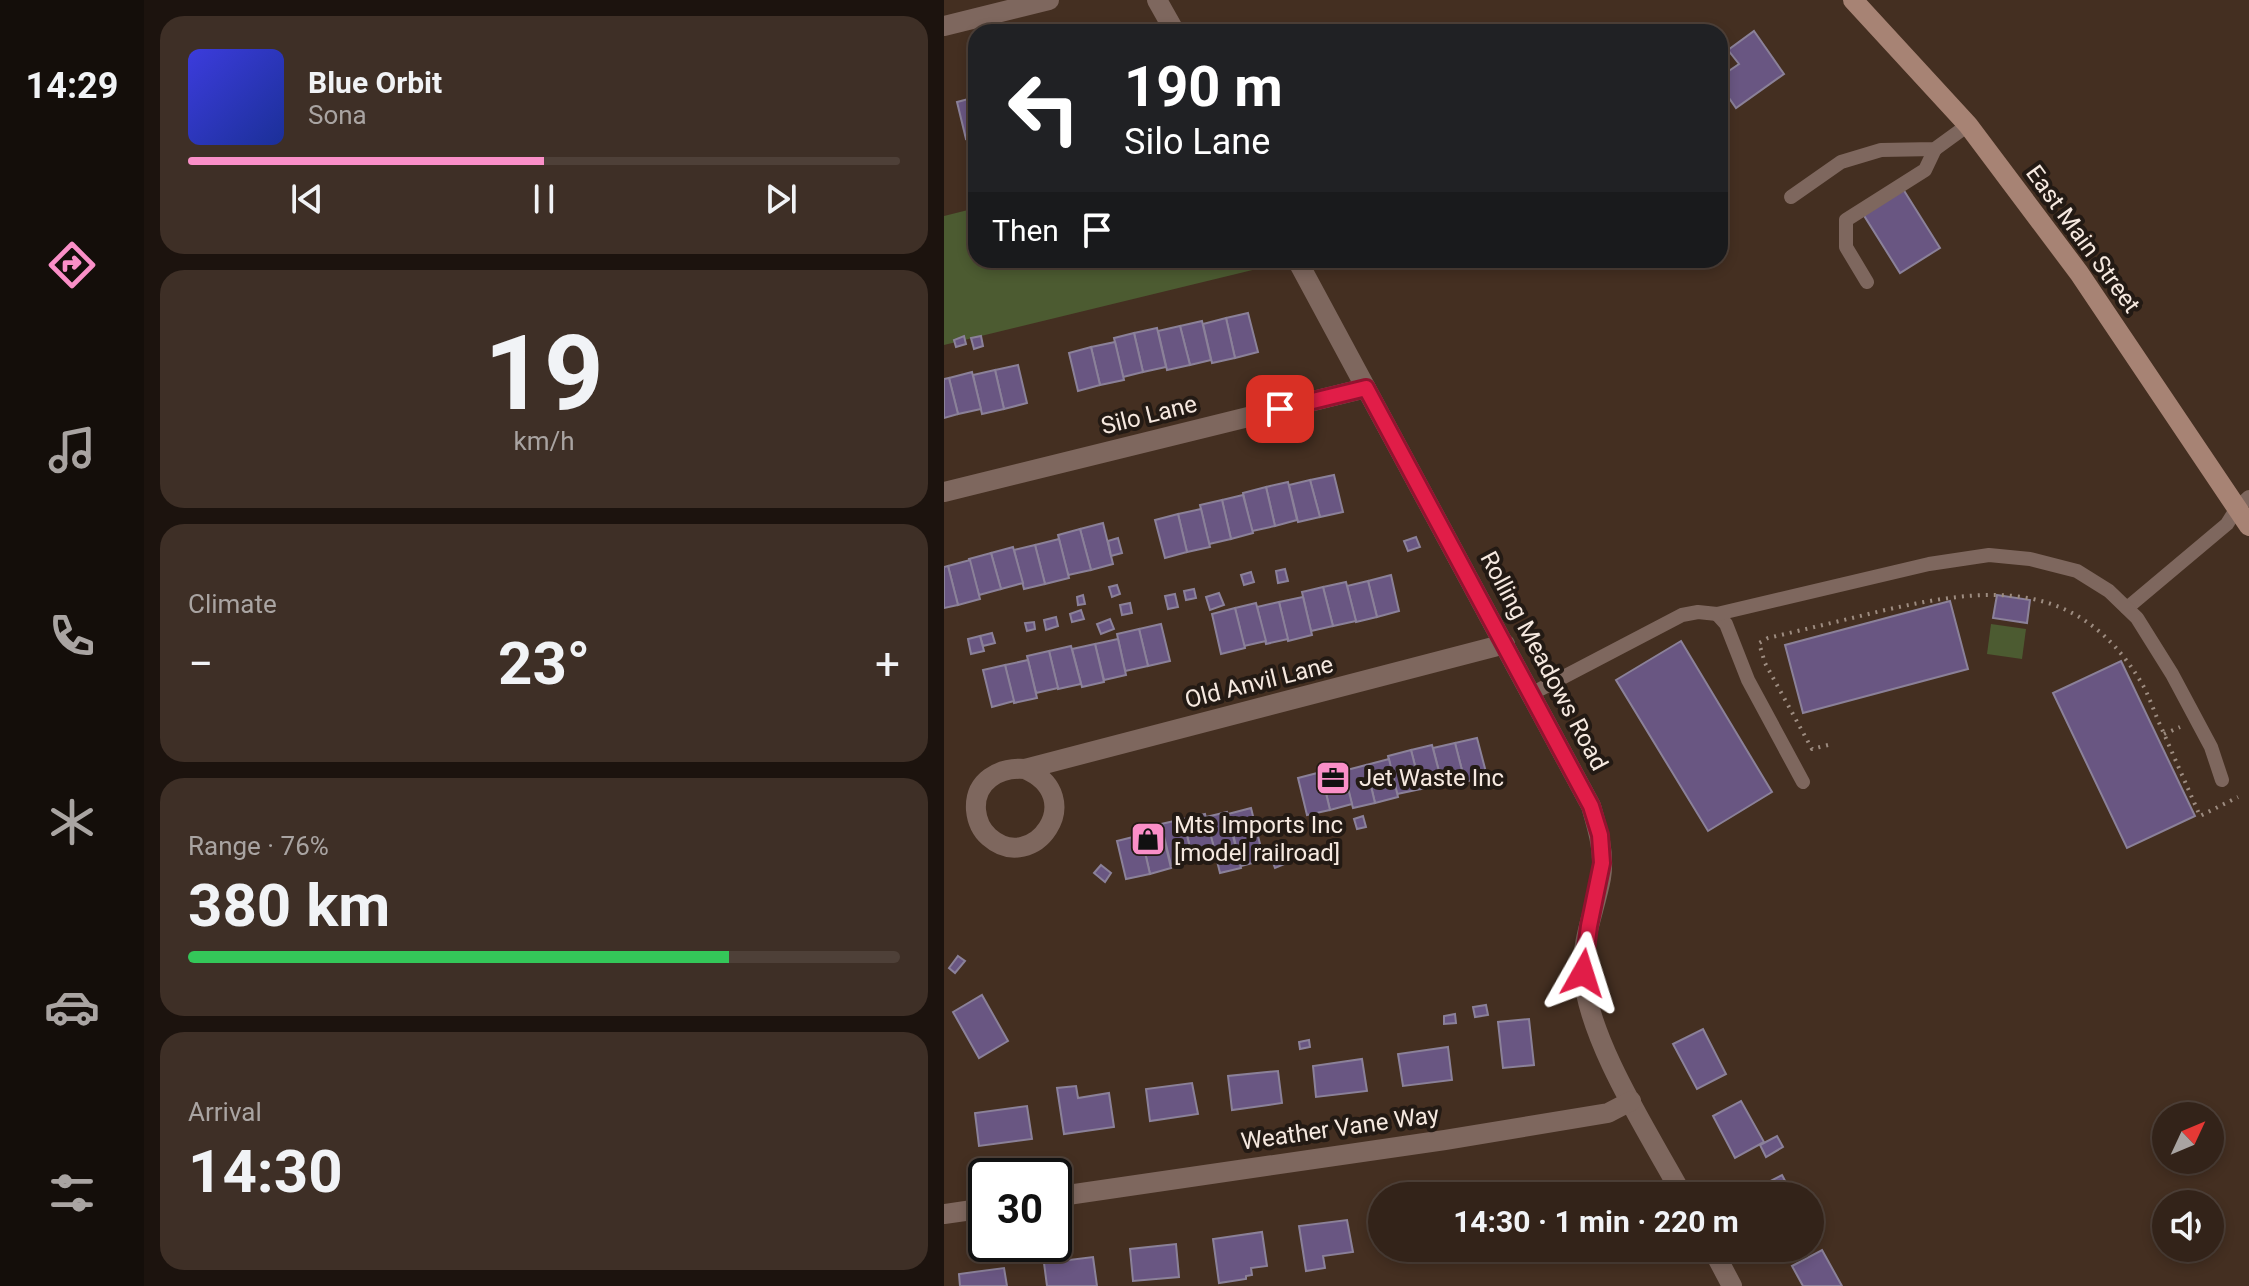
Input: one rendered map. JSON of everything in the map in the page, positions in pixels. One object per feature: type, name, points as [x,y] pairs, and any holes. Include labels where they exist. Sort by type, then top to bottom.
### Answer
[{"type":"main road","name":"East Main Street","points":[[1853,0],[1968,125],[2079,273],[2243,502],[2249,526]]},
{"type":"street","points":[[944,26],[1049,0]]},
{"type":"street","points":[[1157,0],[1170,24]]},
{"type":"street","name":"Rolling Meadows Road","points":[[1301,268],[1591,806],[1600,835],[1601,877],[1589,926],[1583,973],[1589,1010],[1631,1101],[1675,1182]]},
{"type":"street","name":"Silo Lane","points":[[944,492],[1366,388]]},
{"type":"street","name":"Old Anvil Lane","points":[[1025,769],[1505,644]]},
{"type":"street","name":"Weather Vane Way","points":[[1072,1194],[1608,1113],[1631,1101]]},
{"type":"street","points":[[944,1214],[968,1211]]},
{"type":"street","points":[[1719,1262],[1732,1286]]},
{"type":"lane","points":[[1867,282],[1846,247],[1846,220],[1925,170],[1935,149],[1968,125]]},
{"type":"lane","points":[[1791,197],[1841,162],[1881,150],[1935,149]]},
{"type":"lane","points":[[2127,608],[2227,524],[2243,502]]},
{"type":"lane","points":[[1531,694],[1682,615],[1698,612],[1717,614],[1929,564],[1989,555],[2030,559],[2077,571],[2109,591],[2137,618],[2172,674],[2211,747],[2222,780]]},
{"type":"lane","points":[[1717,614],[1726,624],[1748,680],[1803,782]]},
{"type":"path","points":[[1828,745],[1812,749],[1765,663],[1759,643],[1768,638],[1943,597],[2004,593],[2030,597],[2060,607],[2114,646],[2142,683],[2200,816],[2238,797]]},
{"type":"green space","points":[[968,210],[968,268],[1261,268],[944,345],[944,216]]},
{"type":"green space","points":[[1991,624],[2026,629],[2022,659],[1987,654]]},
{"type":"building","points":[[1754,31],[1784,74],[1736,108],[1728,96],[1728,72],[1739,64],[1728,50]]},
{"type":"building","points":[[968,99],[968,139],[966,139],[957,102]]},
{"type":"building","points":[[1903,189],[1940,248],[1900,273],[1863,214]]},
{"type":"building","points":[[1248,313],[1258,352],[1235,358],[1226,318]]},
{"type":"building","points":[[1226,318],[1235,358],[1212,363],[1203,324]]},
{"type":"building","points":[[1202,321],[1211,360],[1190,365],[1180,326]]},
{"type":"building","points":[[1180,326],[1190,365],[1167,370],[1158,331]]},
{"type":"building","points":[[1157,328],[1166,367],[1143,372],[1134,333]]},
{"type":"building","points":[[1134,333],[1143,372],[1123,377],[1114,338]]},
{"type":"building","points":[[964,336],[966,344],[956,347],[954,340]]},
{"type":"building","points":[[981,336],[983,346],[974,349],[971,338]]},
{"type":"building","points":[[1115,342],[1124,380],[1100,385],[1091,347]]},
{"type":"building","points":[[1091,347],[1100,385],[1078,391],[1069,353]]},
{"type":"building","points":[[1018,365],[1027,403],[1004,409],[995,370]]},
{"type":"building","points":[[995,370],[1004,409],[982,414],[973,375]]},
{"type":"building","points":[[972,372],[981,409],[958,414],[949,378]]},
{"type":"building","points":[[949,378],[958,414],[944,418],[944,379]]},
{"type":"building","points":[[1334,475],[1343,512],[1320,517],[1310,480]]},
{"type":"building","points":[[1310,480],[1320,517],[1298,522],[1289,485]]},
{"type":"building","points":[[1288,482],[1297,520],[1275,526],[1266,487]]},
{"type":"building","points":[[1266,487],[1275,526],[1252,531],[1243,493]]},
{"type":"building","points":[[1243,495],[1253,533],[1231,539],[1222,500]]},
{"type":"building","points":[[1222,500],[1231,539],[1209,544],[1200,505]]},
{"type":"building","points":[[1201,509],[1210,547],[1187,552],[1178,514]]},
{"type":"building","points":[[1178,514],[1187,552],[1165,558],[1155,520]]},
{"type":"building","points":[[1103,523],[1113,564],[1091,570],[1080,529]]},
{"type":"building","points":[[1080,529],[1091,570],[1068,575],[1058,535]]},
{"type":"building","points":[[1416,537],[1420,547],[1408,551],[1404,541]]},
{"type":"building","points":[[1118,538],[1122,553],[1111,556],[1108,541]]},
{"type":"building","points":[[1059,539],[1069,578],[1045,584],[1035,545]]},
{"type":"building","points":[[1035,545],[1045,584],[1024,589],[1014,550]]},
{"type":"building","points":[[1013,547],[1023,583],[1001,589],[991,553]]},
{"type":"building","points":[[991,553],[1001,589],[979,595],[969,559]]},
{"type":"building","points":[[970,560],[980,599],[958,605],[948,566]]},
{"type":"building","points":[[948,566],[958,605],[944,608],[944,567]]},
{"type":"building","points":[[1285,569],[1288,581],[1278,583],[1276,571]]},
{"type":"building","points":[[1251,572],[1254,582],[1244,585],[1241,575]]},
{"type":"building","points":[[1391,575],[1399,611],[1377,617],[1368,581]]},
{"type":"building","points":[[1368,581],[1377,617],[1356,622],[1347,586]]},
{"type":"building","points":[[1346,582],[1356,621],[1333,626],[1323,587]]},
{"type":"building","points":[[1117,585],[1120,594],[1112,597],[1109,587]]},
{"type":"building","points":[[1323,587],[1333,626],[1311,631],[1302,592]]},
{"type":"building","points":[[1194,589],[1196,598],[1186,600],[1184,591]]},
{"type":"building","points":[[1219,593],[1224,605],[1210,610],[1206,597]]},
{"type":"building","points":[[1175,594],[1178,607],[1168,609],[1165,596]]},
{"type":"building","points":[[1083,595],[1085,604],[1078,605],[1077,597]]},
{"type":"building","points":[[1997,595],[2030,600],[2027,623],[1993,618]]},
{"type":"building","points":[[1303,597],[1312,635],[1288,641],[1279,602]]},
{"type":"building","points":[[1950,601],[1968,669],[1803,713],[1785,645]]},
{"type":"building","points":[[1279,602],[1288,639],[1266,644],[1257,607]]},
{"type":"building","points":[[1130,603],[1132,613],[1122,615],[1120,605]]},
{"type":"building","points":[[1256,603],[1266,641],[1244,646],[1235,608]]},
{"type":"building","points":[[1235,608],[1245,648],[1221,654],[1212,614]]},
{"type":"building","points":[[1081,610],[1084,619],[1072,622],[1070,614]]},
{"type":"building","points":[[1056,617],[1058,626],[1046,630],[1044,620]]},
{"type":"building","points":[[1110,619],[1114,629],[1101,634],[1097,624]]},
{"type":"building","points":[[1034,622],[1035,629],[1027,631],[1025,623]]},
{"type":"building","points":[[1161,624],[1170,661],[1148,666],[1139,629]]},
{"type":"building","points":[[1139,629],[1148,666],[1125,671],[1117,634]]},
{"type":"building","points":[[992,633],[995,643],[983,646],[980,636]]},
{"type":"building","points":[[980,636],[984,651],[971,654],[968,639]]},
{"type":"building","points":[[1118,639],[1126,675],[1104,680],[1095,644]]},
{"type":"building","points":[[1681,641],[1772,792],[1708,831],[1616,680]]},
{"type":"building","points":[[1095,644],[1104,682],[1082,687],[1072,649]]},
{"type":"building","points":[[1071,646],[1081,684],[1058,689],[1049,651]]},
{"type":"building","points":[[1049,651],[1058,688],[1036,693],[1027,656]]},
{"type":"building","points":[[1028,660],[1037,698],[1014,703],[1005,665]]},
{"type":"building","points":[[2121,661],[2195,816],[2127,848],[2053,693]]},
{"type":"building","points":[[1005,665],[1014,701],[992,707],[983,670]]},
{"type":"building","points":[[1477,738],[1487,776],[1465,782],[1455,743]]},
{"type":"building","points":[[1455,743],[1465,782],[1443,787],[1433,748]]},
{"type":"building","points":[[1432,745],[1442,783],[1421,789],[1411,750]]},
{"type":"building","points":[[1411,750],[1421,789],[1397,794],[1388,756]]},
{"type":"building","points":[[1389,759],[1398,797],[1375,803],[1366,765]]},
{"type":"building","points":[[1366,765],[1375,803],[1353,808],[1343,771]]},
{"type":"building","points":[[1343,767],[1352,804],[1330,810],[1321,772]]},
{"type":"building","points":[[1321,772],[1330,810],[1307,815],[1298,778]]},
{"type":"building","points":[[1251,808],[1264,860],[1241,866],[1228,814]]},
{"type":"building","points":[[1227,812],[1241,868],[1220,873],[1206,817]]},
{"type":"building","points":[[1205,814],[1216,855],[1193,860],[1183,819]]},
{"type":"building","points":[[1363,816],[1366,827],[1357,829],[1354,819]]},
{"type":"building","points":[[1183,819],[1193,860],[1171,865],[1161,824]]},
{"type":"building","points":[[1162,830],[1171,868],[1150,874],[1141,835]]},
{"type":"building","points":[[1141,835],[1150,874],[1126,879],[1117,841]]},
{"type":"building","points":[[1283,851],[1287,863],[1275,868],[1270,855]]},
{"type":"building","points":[[1101,865],[1111,873],[1105,882],[1094,873]]},
{"type":"building","points":[[958,956],[965,961],[955,973],[949,968]]},
{"type":"building","points":[[982,995],[1008,1041],[979,1058],[953,1012]]},
{"type":"building","points":[[1486,1005],[1488,1015],[1475,1017],[1473,1007]]},
{"type":"building","points":[[1455,1014],[1456,1023],[1444,1024],[1444,1016]]},
{"type":"building","points":[[1529,1019],[1534,1065],[1503,1068],[1498,1022]]},
{"type":"building","points":[[1703,1029],[1726,1074],[1697,1089],[1673,1044]]},
{"type":"building","points":[[1309,1040],[1310,1047],[1300,1049],[1299,1042]]},
{"type":"building","points":[[1448,1047],[1452,1080],[1403,1086],[1398,1054]]},
{"type":"building","points":[[1362,1059],[1367,1091],[1316,1097],[1313,1066]]},
{"type":"building","points":[[1278,1071],[1282,1103],[1232,1110],[1228,1076]]},
{"type":"building","points":[[1192,1083],[1198,1114],[1150,1121],[1146,1089]]},
{"type":"building","points":[[1076,1086],[1078,1098],[1109,1093],[1114,1127],[1064,1134],[1057,1088]]},
{"type":"building","points":[[1741,1101],[1764,1142],[1735,1158],[1713,1116]]},
{"type":"building","points":[[1027,1106],[1032,1139],[979,1146],[975,1113]]},
{"type":"building","points":[[1777,1136],[1783,1147],[1766,1157],[1760,1145]]},
{"type":"building","points":[[1782,1175],[1786,1182],[1768,1182]]},
{"type":"building","points":[[1347,1220],[1353,1252],[1323,1256],[1325,1268],[1306,1271],[1299,1226]]},
{"type":"building","points":[[1262,1232],[1267,1266],[1251,1268],[1252,1275],[1246,1276],[1246,1279],[1219,1283],[1213,1239]]},
{"type":"building","points":[[1176,1244],[1179,1277],[1133,1281],[1130,1249]]},
{"type":"building","points":[[1824,1254],[1842,1286],[1803,1286],[1792,1266],[1800,1262],[1824,1262]]},
{"type":"building","points":[[1093,1257],[1097,1286],[1047,1286],[1044,1263],[1072,1262]]},
{"type":"building","points":[[1004,1268],[1007,1286],[960,1286],[959,1274]]},
{"type":"place","name":"Jet Waste Inc","points":[[1333,778]]},
{"type":"place","name":"Mts Imports Inc [model railroad]","points":[[1148,839]]},
{"type":"route","points":[[1280,409],[1366,388],[1433,510],[1591,806],[1600,835],[1602,863],[1584,952],[1583,973]]}]
